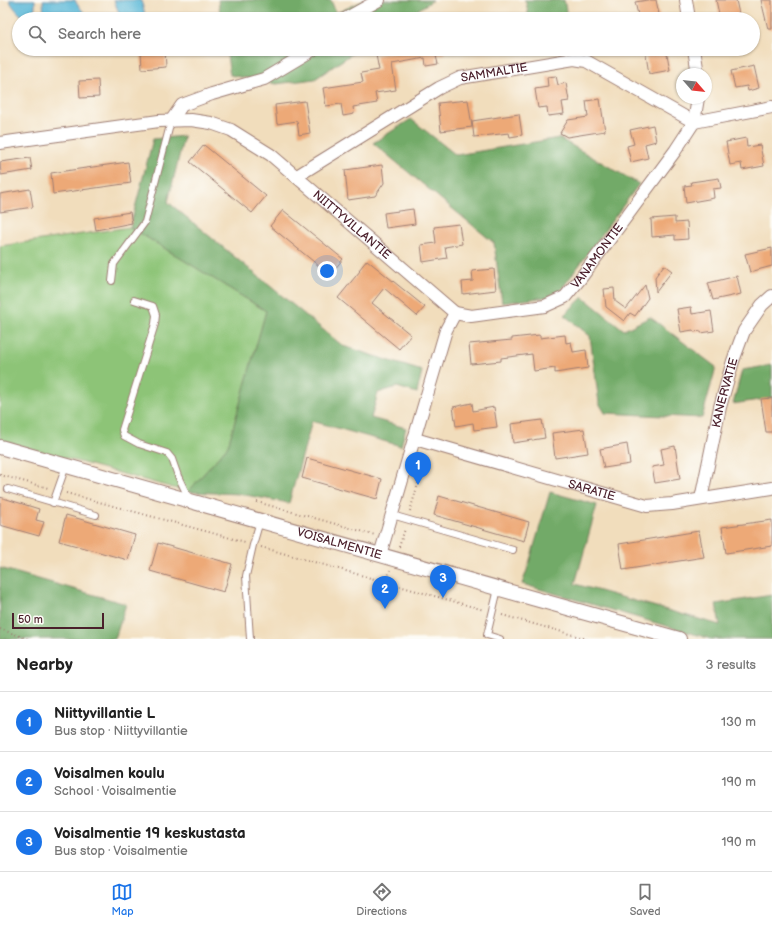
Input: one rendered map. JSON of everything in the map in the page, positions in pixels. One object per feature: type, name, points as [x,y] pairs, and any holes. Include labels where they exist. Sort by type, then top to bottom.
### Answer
[{"type":"street","points":[[358,12],[379,0]]},
{"type":"street","points":[[686,0],[688,12]]},
{"type":"street","points":[[170,120],[182,105],[212,94],[264,79],[302,56]]},
{"type":"street","points":[[695,56],[697,68]]},
{"type":"street","name":"SAMMALTIE","points":[[297,176],[439,88],[460,78],[574,59],[586,61],[694,122]]},
{"type":"street","points":[[697,104],[694,122],[772,106]]},
{"type":"street","name":"NIITTYVILLANTIE","points":[[0,143],[170,120],[191,120],[212,123],[231,130],[271,155],[297,176],[455,314]]},
{"type":"street","name":"VANAMONTIE","points":[[455,314],[471,316],[544,306],[565,296],[580,279],[694,122]]},
{"type":"street","name":"KANERVATIE","points":[[700,499],[720,407],[733,362],[744,331],[762,305],[772,296]]},
{"type":"street","points":[[387,557],[385,538],[446,330],[455,314]]},
{"type":"street","name":"SARATIE","points":[[415,439],[647,506],[672,504],[772,488]]},
{"type":"street","name":"VOISALMENTIE","points":[[0,447],[679,639]]},
{"type":"lane","points":[[112,281],[114,264],[145,222],[170,120]]},
{"type":"lane","points":[[134,300],[153,306],[156,315],[156,324],[122,430],[124,436],[139,444],[167,453],[172,459],[178,476],[190,500]]},
{"type":"lane","points":[[53,503],[66,466]]},
{"type":"lane","points":[[8,489],[96,515]]},
{"type":"lane","points":[[392,515],[513,550]]},
{"type":"lane","points":[[250,639],[246,576],[260,520]]},
{"type":"lane","points":[[498,589],[487,635],[500,639]]},
{"type":"path","points":[[386,582],[387,557],[401,542],[425,460],[434,455]]},
{"type":"path","points":[[0,475],[587,639]]},
{"type":"path","points":[[257,502],[401,542]]},
{"type":"path","points":[[0,629],[28,639]]},
{"type":"green space","points":[[218,0],[331,0],[336,12],[220,12]]},
{"type":"green space","points":[[365,0],[433,0],[415,12],[338,12]]},
{"type":"green space","points":[[524,0],[564,0],[567,12],[528,12],[526,2]]},
{"type":"green space","points":[[227,56],[349,56],[315,79],[276,84],[230,75]]},
{"type":"green space","points":[[411,119],[456,155],[559,138],[639,184],[561,290],[547,297],[502,303],[494,243],[373,143]]},
{"type":"green space","points":[[184,136],[168,202],[343,346],[422,371],[417,393],[397,387],[378,393],[371,418],[406,428],[401,446],[312,421],[289,503],[240,494],[188,492],[228,446],[266,311],[130,227],[153,139]]},
{"type":"green space","points":[[130,227],[266,311],[228,446],[188,492],[0,440],[0,246]]},
{"type":"green space","points":[[583,297],[624,330],[650,317],[716,367],[702,418],[605,413],[599,403],[590,336],[564,315]]},
{"type":"green space","points":[[772,365],[772,398],[733,404],[742,370]]},
{"type":"green space","points":[[550,492],[597,505],[575,584],[720,625],[716,604],[772,595],[772,639],[711,639],[522,584]]},
{"type":"green space","points":[[0,568],[126,604],[115,639],[0,639]]},
{"type":"water","points":[[9,0],[35,0],[34,12],[18,12]]},
{"type":"water","points":[[43,0],[75,0],[84,12],[44,12]]},
{"type":"water","points":[[114,0],[141,0],[144,12],[118,12]]},
{"type":"building","points":[[656,0],[659,12],[637,12],[635,2]]},
{"type":"building","points":[[716,0],[736,0],[739,12],[719,12]]},
{"type":"building","points":[[761,0],[772,0],[772,29],[768,29]]},
{"type":"building","points":[[141,56],[165,56],[166,67],[142,69]]},
{"type":"building","points":[[376,56],[436,56],[438,64],[426,66],[425,58],[392,64],[396,90],[375,93],[377,103],[353,107],[354,114],[343,116],[341,104],[326,106],[323,88],[363,82],[361,73],[379,70]]},
{"type":"building","points":[[646,56],[667,56],[670,70],[649,74]]},
{"type":"building","points":[[754,66],[759,88],[748,91],[747,86],[735,88],[731,71]]},
{"type":"building","points":[[556,76],[558,85],[566,83],[569,101],[562,102],[564,114],[548,116],[547,107],[538,108],[535,89],[548,87],[547,77]]},
{"type":"building","points":[[98,80],[99,97],[80,98],[79,81]]},
{"type":"building","points":[[600,99],[605,131],[567,137],[560,133],[568,120],[588,117],[586,101]]},
{"type":"building","points":[[468,100],[472,127],[441,131],[438,103]]},
{"type":"building","points":[[305,101],[310,133],[299,135],[297,121],[277,124],[275,105]]},
{"type":"building","points":[[519,114],[522,135],[510,137],[509,133],[474,137],[472,121]]},
{"type":"building","points":[[653,125],[656,141],[645,144],[648,158],[631,162],[627,146],[634,144],[630,130]]},
{"type":"building","points":[[746,138],[747,147],[760,145],[764,166],[742,170],[741,163],[730,165],[726,142]]},
{"type":"building","points":[[204,145],[266,196],[252,213],[190,162]]},
{"type":"building","points":[[30,158],[32,170],[1,175],[0,162]]},
{"type":"building","points":[[128,162],[131,183],[53,194],[51,173]]},
{"type":"building","points":[[382,165],[384,183],[375,196],[348,200],[345,170]]},
{"type":"building","points":[[719,178],[721,188],[713,189],[714,198],[686,203],[684,186],[692,185],[691,182]]},
{"type":"building","points":[[30,189],[33,207],[0,212],[0,194]]},
{"type":"building","points":[[413,209],[415,224],[386,228],[384,213]]},
{"type":"building","points":[[283,210],[343,259],[330,275],[270,226]]},
{"type":"building","points":[[130,212],[132,223],[96,230],[94,218]]},
{"type":"building","points":[[675,217],[675,223],[687,222],[688,239],[675,240],[675,235],[652,237],[651,219]]},
{"type":"building","points":[[459,224],[462,244],[445,247],[447,258],[423,262],[421,245],[436,243],[434,227]]},
{"type":"building","points":[[772,248],[772,266],[750,272],[745,254]]},
{"type":"building","points":[[367,260],[425,307],[417,316],[384,288],[372,303],[411,335],[399,349],[338,298]]},
{"type":"building","points":[[664,265],[672,271],[656,292],[655,277]]},
{"type":"building","points":[[494,269],[496,290],[463,294],[462,282],[473,281],[472,271]]},
{"type":"building","points":[[737,276],[741,294],[713,300],[708,283]]},
{"type":"building","points":[[645,285],[648,298],[635,316],[630,313],[624,321],[606,307],[604,289],[614,288],[615,301],[626,309]]},
{"type":"building","points":[[691,307],[692,314],[711,311],[714,331],[701,333],[701,331],[694,332],[693,330],[681,332],[677,309]]},
{"type":"building","points":[[540,335],[540,338],[565,335],[566,343],[571,342],[573,352],[586,350],[588,368],[555,373],[555,368],[534,371],[532,354],[501,358],[501,361],[471,364],[469,344],[512,340],[512,338]]},
{"type":"building","points":[[772,398],[772,432],[766,432],[761,399]]},
{"type":"building","points":[[472,403],[473,411],[494,407],[497,427],[474,430],[473,423],[456,426],[453,407]]},
{"type":"building","points":[[542,420],[545,438],[513,443],[511,424]]},
{"type":"building","points":[[584,429],[588,453],[555,458],[552,433]]},
{"type":"building","points":[[627,444],[630,464],[604,468],[600,449]]},
{"type":"building","points":[[675,446],[680,479],[655,483],[652,467],[664,465],[661,449]]},
{"type":"building","points":[[307,458],[382,479],[377,499],[302,478]]},
{"type":"building","points":[[439,496],[529,522],[524,541],[434,515]]},
{"type":"building","points":[[0,497],[39,509],[36,520],[44,522],[39,536],[0,525]]},
{"type":"building","points":[[66,515],[135,535],[128,560],[59,541]]},
{"type":"building","points":[[772,520],[772,546],[726,553],[722,527]]},
{"type":"building","points":[[699,531],[704,557],[623,570],[619,544]]},
{"type":"building","points":[[158,543],[232,564],[224,592],[150,571]]},
{"type":"place","name":"Niittyvillantie L","points":[[418,485]]},
{"type":"place","name":"Voisalmentie 19 keskustasta","points":[[443,598]]},
{"type":"place","name":"Voisalmen koulu","points":[[385,609]]}]
